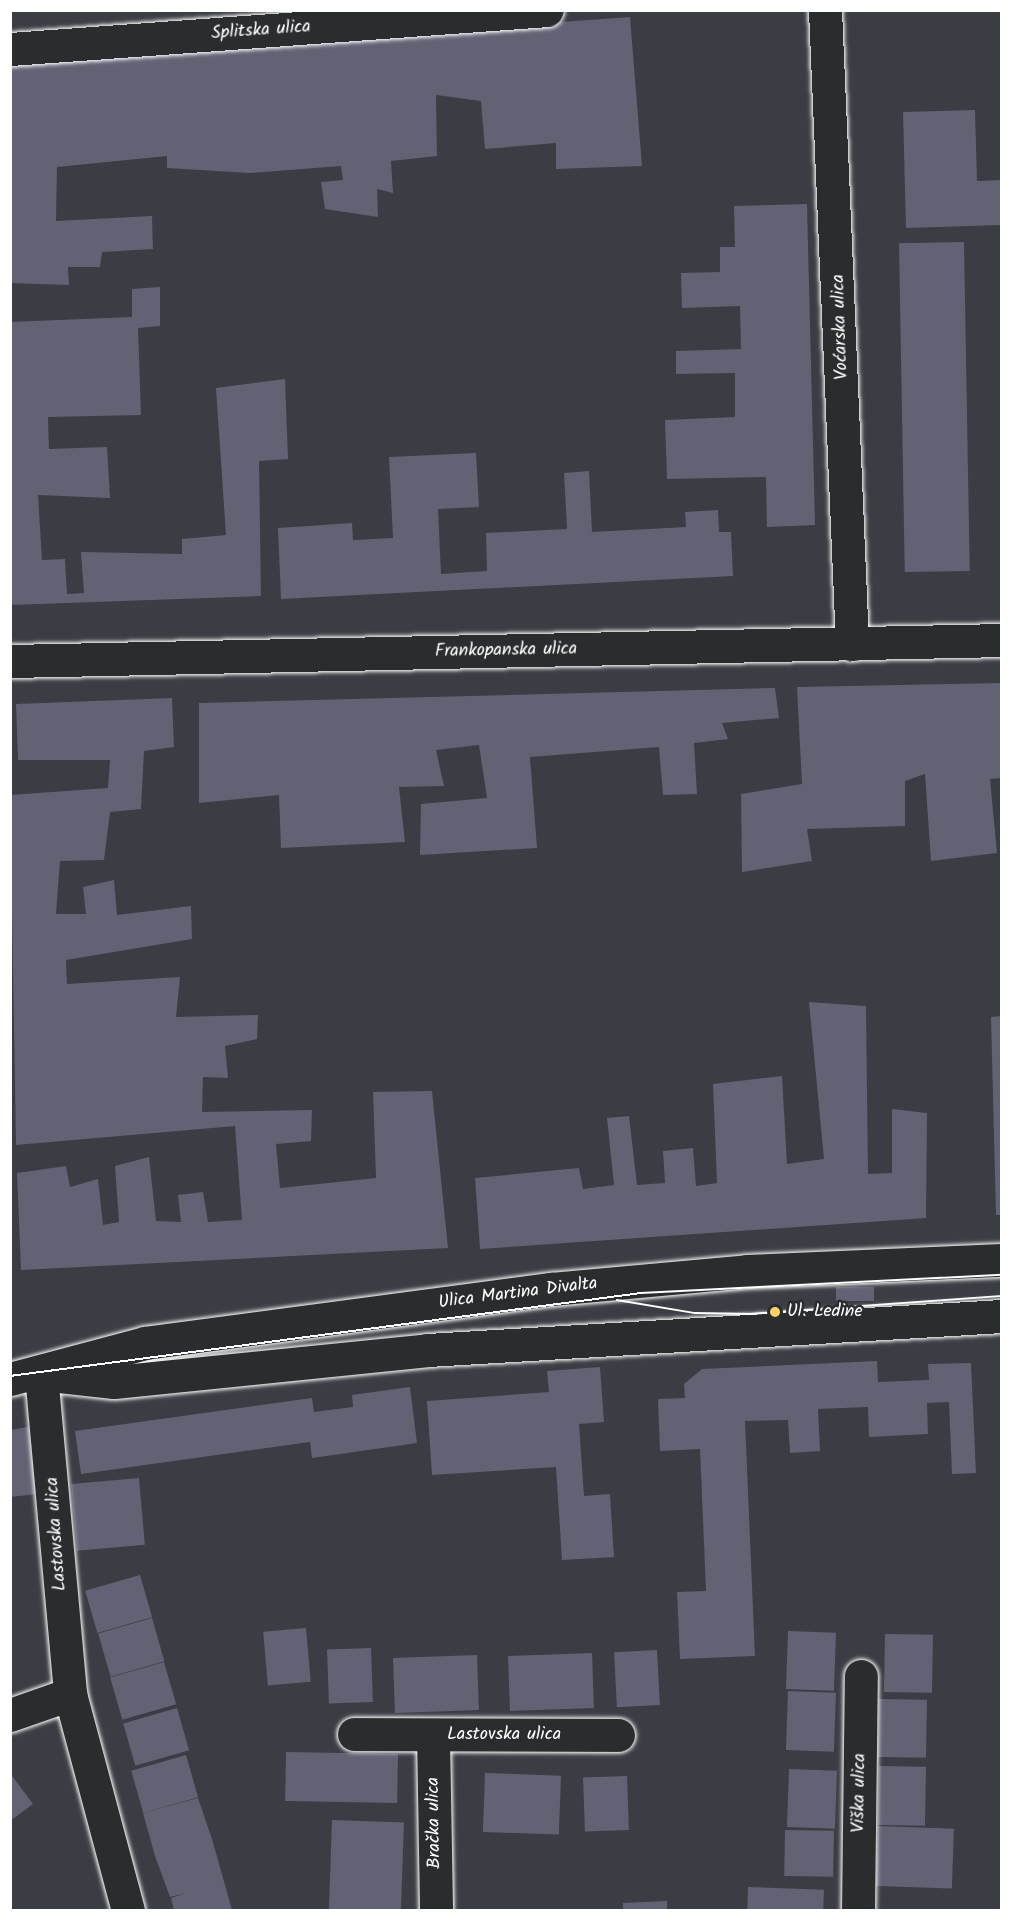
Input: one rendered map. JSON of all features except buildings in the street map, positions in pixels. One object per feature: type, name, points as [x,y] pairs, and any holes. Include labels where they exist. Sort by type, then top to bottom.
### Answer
[{"type":"street","name":"Splitska ulica","points":[[10,49],[547,10]]},
{"type":"street","name":"Voćarska ulica","points":[[825,10],[852,644]]},
{"type":"street","name":"Frankopanska ulica","points":[[10,661],[1002,640]]},
{"type":"street","name":"Ulica Martina Divalta","points":[[19,1374],[91,1354],[145,1343],[551,1289],[747,1271],[1002,1260]]},
{"type":"street","points":[[19,1374],[114,1383],[464,1347],[1002,1316]]},
{"type":"street","name":"Lastovska ulica","points":[[19,1374],[70,1694],[128,1911]]},
{"type":"street","name":"Viška ulica","points":[[858,1911],[861,1676]]},
{"type":"street","points":[[10,1715],[70,1694]]},
{"type":"street","name":"Lastovska ulica","points":[[354,1734],[618,1736]]},
{"type":"street","name":"Bračka ulica","points":[[434,1735],[436,1911]]},
{"type":"tram line","points":[[10,1376],[641,1293],[1002,1275]]},
{"type":"tram line","points":[[617,1300],[695,1313],[750,1314],[1002,1296]]},
{"type":"place","name":"Ul. Ledine","points":[[775,1312]]}]
